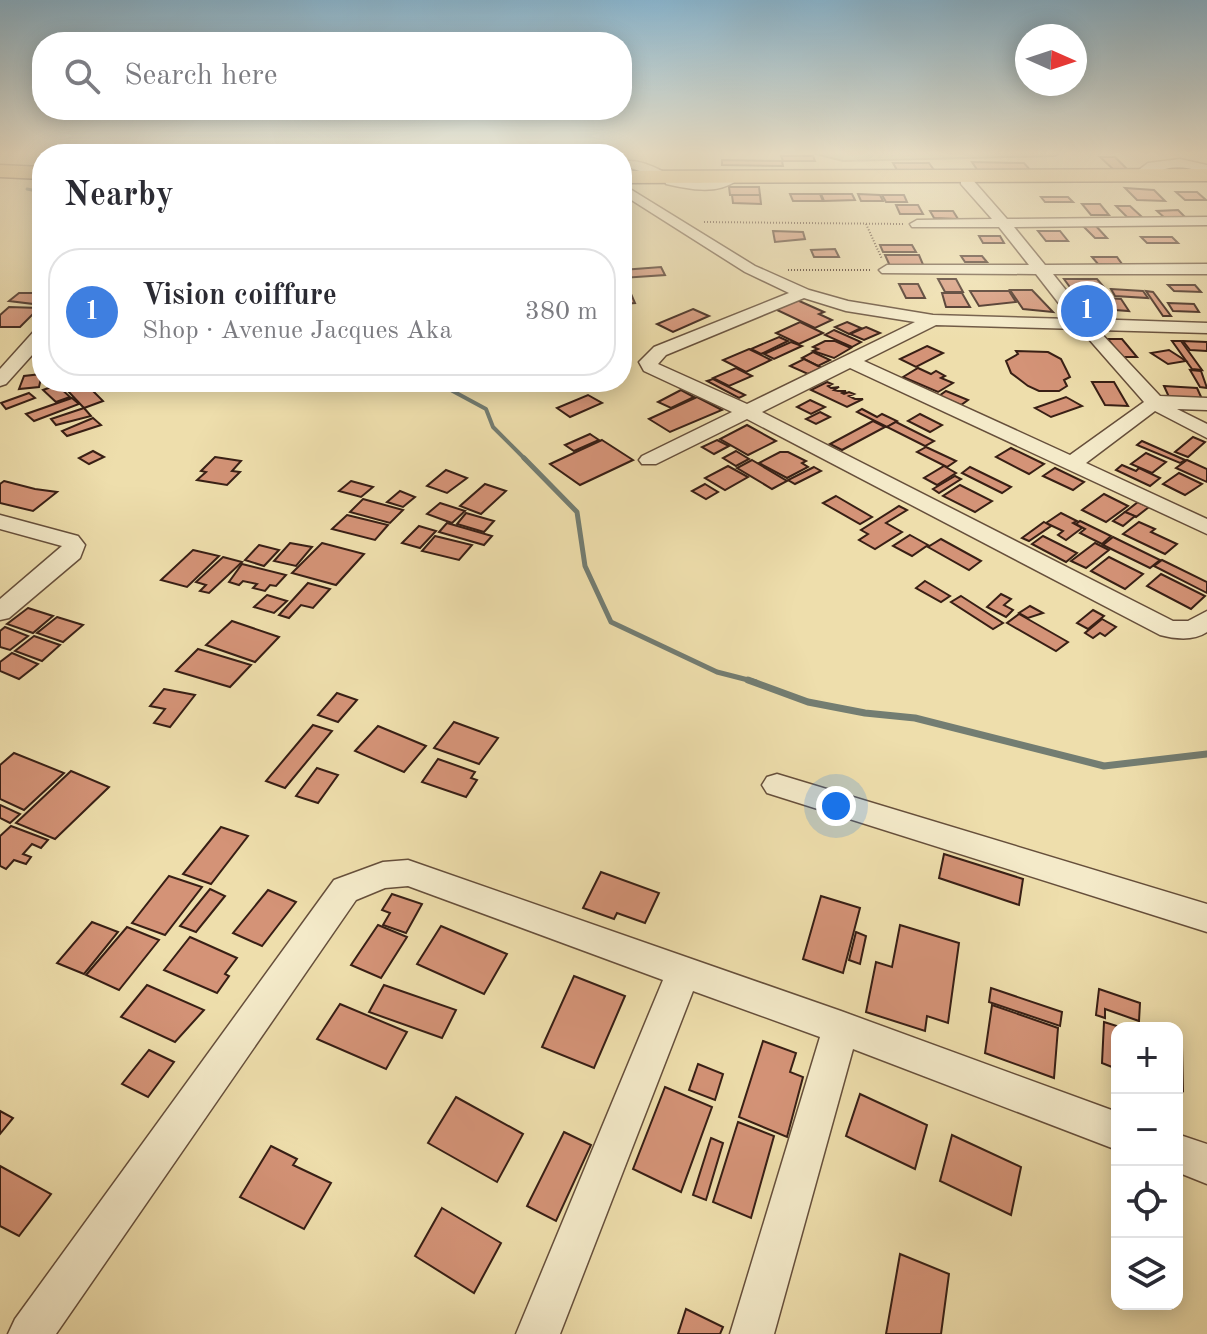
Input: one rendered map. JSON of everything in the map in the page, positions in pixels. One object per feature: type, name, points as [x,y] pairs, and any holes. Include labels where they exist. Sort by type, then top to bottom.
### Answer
[{"type":"street","points":[[668,215],[750,269],[803,293],[846,306],[933,320],[1207,328]]},
{"type":"street","points":[[999,215],[1085,324],[1156,402],[1207,432]]},
{"type":"street","points":[[917,224],[1207,221]]},
{"type":"street","points":[[887,270],[1207,269]]},
{"type":"street","points":[[803,293],[650,358],[650,367],[748,412],[1169,629],[1194,630],[1207,619]]},
{"type":"street","points":[[649,460],[933,320]]},
{"type":"street","points":[[0,380],[32,344]]},
{"type":"street","points":[[850,361],[1207,527]]},
{"type":"street","points":[[1071,464],[1156,402],[1207,404]]},
{"type":"street","points":[[0,522],[70,541],[74,545],[72,553],[0,612]]},
{"type":"street","points":[[777,785],[1207,918]]},
{"type":"street","points":[[30,1334],[345,890],[383,875],[408,873],[1111,1129]]},
{"type":"street","points":[[538,1334],[684,971]]},
{"type":"street","points":[[752,1334],[841,1028]]},
{"type":"street","points":[[1183,1155],[1207,1164]]},
{"type":"path","points":[[676,222],[917,224]]},
{"type":"path","points":[[750,269],[887,270],[866,224]]},
{"type":"building","points":[[932,215],[956,215],[958,219],[934,218]]},
{"type":"building","points":[[1162,215],[1183,215],[1187,219],[1166,219]]},
{"type":"building","points":[[1095,225],[1107,238],[1095,238],[1083,226]]},
{"type":"building","points":[[773,231],[803,232],[805,239],[775,242]]},
{"type":"building","points":[[1038,231],[1060,231],[1068,241],[1046,241]]},
{"type":"building","points":[[979,236],[1000,236],[1004,243],[983,243]]},
{"type":"building","points":[[1141,237],[1172,237],[1178,243],[1147,243]]},
{"type":"building","points":[[880,245],[912,245],[916,252],[883,252]]},
{"type":"building","points":[[835,249],[839,257],[814,257],[811,250]]},
{"type":"building","points":[[885,255],[919,255],[924,267],[890,266]]},
{"type":"building","points":[[961,256],[982,256],[987,262],[965,262]]},
{"type":"building","points":[[1092,257],[1117,257],[1122,264],[1098,264]]},
{"type":"building","points":[[661,267],[665,275],[632,277],[632,269]]},
{"type":"building","points":[[938,279],[956,279],[963,292],[945,292]]},
{"type":"building","points":[[1064,279],[1097,279],[1103,286],[1072,290]]},
{"type":"building","points":[[899,284],[918,284],[925,298],[906,298]]},
{"type":"building","points":[[1168,285],[1195,285],[1201,292],[1174,291]]},
{"type":"building","points":[[1111,289],[1143,291],[1148,298],[1115,296]]},
{"type":"building","points":[[1010,290],[1032,290],[1053,312],[1023,309]]},
{"type":"building","points":[[970,291],[1009,291],[1016,302],[979,306]]},
{"type":"building","points":[[1146,291],[1153,292],[1171,316],[1163,316]]},
{"type":"building","points":[[19,293],[32,293],[32,304],[9,301]]},
{"type":"building","points":[[942,293],[962,293],[970,307],[946,307]]},
{"type":"building","points":[[1107,298],[1121,299],[1129,311],[1115,310]]},
{"type":"building","points":[[797,300],[824,312],[819,314],[832,320],[815,328],[775,309]]},
{"type":"building","points":[[1168,303],[1194,304],[1199,312],[1173,311]]},
{"type":"building","points":[[9,307],[32,308],[32,315],[20,327],[0,327],[0,315]]},
{"type":"building","points":[[693,309],[709,316],[673,332],[657,324]]},
{"type":"building","points":[[800,322],[823,333],[799,344],[776,333]]},
{"type":"building","points":[[847,322],[861,328],[849,334],[835,327]]},
{"type":"building","points":[[866,327],[880,333],[864,340],[850,334]]},
{"type":"building","points":[[834,330],[861,342],[852,347],[825,335]]},
{"type":"building","points":[[779,337],[788,341],[761,354],[751,349]]},
{"type":"building","points":[[1108,339],[1122,339],[1137,357],[1122,357]]},
{"type":"building","points":[[825,341],[835,341],[851,348],[834,358],[813,351],[818,349],[813,347]]},
{"type":"building","points":[[1172,341],[1181,341],[1202,370],[1192,369]]},
{"type":"building","points":[[1183,341],[1207,342],[1207,351],[1190,350]]},
{"type":"building","points":[[791,342],[802,346],[774,359],[764,354]]},
{"type":"building","points":[[927,346],[943,353],[916,367],[900,359]]},
{"type":"building","points":[[749,349],[771,360],[746,372],[723,360]]},
{"type":"building","points":[[1169,350],[1186,361],[1168,364],[1151,353]]},
{"type":"building","points":[[1016,351],[1048,352],[1061,359],[1070,377],[1064,380],[1067,386],[1059,391],[1039,391],[1028,386],[1011,373],[1006,361],[1018,354]]},
{"type":"building","points":[[813,352],[830,360],[818,366],[802,358]]},
{"type":"building","points":[[804,359],[822,368],[808,374],[790,366]]},
{"type":"building","points":[[736,368],[752,376],[729,386],[713,378]]},
{"type":"building","points":[[918,368],[931,374],[936,371],[945,376],[941,378],[953,383],[938,392],[903,377]]},
{"type":"building","points":[[1190,370],[1201,371],[1207,388],[1200,387]]},
{"type":"building","points":[[32,375],[32,388],[19,389],[24,376]]},
{"type":"building","points":[[713,379],[745,395],[739,398],[707,381]]},
{"type":"building","points":[[827,382],[832,384],[828,386],[831,388],[839,387],[834,390],[846,391],[842,393],[849,392],[854,394],[849,396],[855,399],[863,399],[847,407],[811,390]]},
{"type":"building","points":[[1092,382],[1114,382],[1128,406],[1105,405]]},
{"type":"building","points":[[1164,386],[1197,388],[1202,399],[1169,397]]},
{"type":"building","points":[[681,390],[694,397],[671,408],[658,402]]},
{"type":"building","points":[[946,391],[968,400],[961,405],[939,396]]},
{"type":"building","points":[[45,392],[65,392],[70,397],[56,402]]},
{"type":"building","points":[[69,392],[94,392],[103,401],[84,408]]},
{"type":"building","points":[[29,393],[35,398],[6,409],[1,403]]},
{"type":"building","points":[[588,395],[602,403],[570,417],[557,408]]},
{"type":"building","points":[[697,397],[722,410],[670,432],[649,419]]},
{"type":"building","points":[[1066,397],[1082,406],[1051,417],[1035,408]]},
{"type":"building","points":[[72,398],[79,404],[34,421],[26,414]]},
{"type":"building","points":[[810,400],[825,407],[811,414],[797,407]]},
{"type":"building","points":[[84,408],[91,416],[56,425],[51,419]]},
{"type":"building","points":[[862,409],[877,417],[882,414],[897,421],[887,427],[857,412]]},
{"type":"building","points":[[820,412],[830,417],[816,424],[806,419]]},
{"type":"building","points":[[920,414],[942,425],[930,432],[908,421]]},
{"type":"building","points":[[93,418],[101,425],[67,436],[62,431]]},
{"type":"building","points":[[873,421],[885,427],[842,450],[830,444]]},
{"type":"building","points":[[896,422],[934,441],[925,446],[887,427]]},
{"type":"building","points":[[747,425],[776,441],[748,455],[720,439]]},
{"type":"building","points":[[590,434],[599,440],[574,451],[565,445]]},
{"type":"building","points":[[1193,437],[1205,442],[1188,457],[1175,452]]},
{"type":"building","points":[[602,440],[633,460],[580,485],[550,464]]},
{"type":"building","points":[[717,440],[729,446],[714,454],[702,447]]},
{"type":"building","points":[[1142,441],[1185,460],[1180,463],[1137,445]]},
{"type":"building","points":[[926,447],[956,461],[947,467],[917,452]]},
{"type":"building","points":[[1011,448],[1044,464],[1029,474],[996,457]]},
{"type":"building","points":[[93,451],[104,457],[89,464],[79,458]]},
{"type":"building","points":[[736,451],[749,459],[736,466],[723,458]]},
{"type":"building","points":[[780,452],[788,452],[806,461],[802,463],[808,467],[787,478],[759,463]]},
{"type":"building","points":[[1146,453],[1166,462],[1152,473],[1131,464]]},
{"type":"building","points":[[215,457],[241,461],[232,471],[240,472],[227,485],[197,480]]},
{"type":"building","points":[[752,460],[787,481],[772,489],[737,468]]},
{"type":"building","points":[[1187,460],[1207,469],[1207,482],[1176,468]]},
{"type":"building","points":[[1122,465],[1136,471],[1139,468],[1160,478],[1150,486],[1116,470]]},
{"type":"building","points":[[728,466],[748,477],[725,490],[705,478]]},
{"type":"building","points":[[944,466],[956,473],[937,485],[924,478]]},
{"type":"building","points":[[814,467],[821,471],[795,484],[788,480]]},
{"type":"building","points":[[970,467],[1011,487],[1002,493],[962,473]]},
{"type":"building","points":[[1055,468],[1084,482],[1073,490],[1043,476]]},
{"type":"building","points":[[446,470],[467,478],[447,493],[427,486]]},
{"type":"building","points":[[1179,473],[1202,484],[1185,495],[1163,484]]},
{"type":"building","points":[[955,476],[961,479],[939,493],[933,489]]},
{"type":"building","points":[[4,481],[57,492],[33,511],[0,503],[0,484]]},
{"type":"building","points":[[351,481],[373,487],[361,497],[339,491]]},
{"type":"building","points":[[485,484],[506,491],[481,514],[460,506]]},
{"type":"building","points":[[705,484],[718,492],[706,499],[692,491]]},
{"type":"building","points":[[960,485],[992,501],[975,512],[943,496]]},
{"type":"building","points":[[400,491],[415,497],[403,507],[387,502]]},
{"type":"building","points":[[1104,494],[1128,506],[1106,522],[1082,510]]},
{"type":"building","points":[[836,496],[872,517],[860,524],[823,503]]},
{"type":"building","points":[[363,499],[403,510],[390,523],[350,512]]},
{"type":"building","points":[[1138,502],[1149,507],[1136,517],[1125,512]]},
{"type":"building","points":[[440,503],[465,511],[452,523],[427,514]]},
{"type":"building","points":[[899,506],[907,510],[886,523],[902,532],[875,549],[859,540],[868,534],[861,530]]},
{"type":"building","points":[[1125,512],[1135,516],[1123,526],[1113,521]]},
{"type":"building","points":[[466,513],[494,521],[484,532],[457,524]]},
{"type":"building","points":[[1061,513],[1077,521],[1073,523],[1082,528],[1066,540],[1058,535],[1063,531],[1046,523]]},
{"type":"building","points":[[347,515],[388,525],[375,540],[332,529]]},
{"type":"building","points":[[1080,521],[1111,536],[1102,544],[1080,533],[1085,529],[1076,524]]},
{"type":"building","points":[[1044,522],[1051,526],[1029,541],[1022,538]]},
{"type":"building","points":[[1139,522],[1155,529],[1151,532],[1177,544],[1165,554],[1123,534]]},
{"type":"building","points":[[447,523],[492,536],[484,545],[439,532]]},
{"type":"building","points":[[419,526],[436,531],[420,548],[402,543]]},
{"type":"building","points":[[910,535],[928,545],[912,556],[893,546]]},
{"type":"building","points":[[435,536],[472,545],[459,560],[422,551]]},
{"type":"building","points":[[1043,536],[1077,553],[1066,562],[1032,544]]},
{"type":"building","points":[[1113,537],[1160,560],[1150,568],[1103,545]]},
{"type":"building","points":[[941,539],[981,561],[969,570],[928,547]]},
{"type":"building","points":[[290,543],[312,547],[296,566],[274,561]]},
{"type":"building","points":[[322,543],[364,554],[336,585],[292,573]]},
{"type":"building","points":[[1095,543],[1109,550],[1086,568],[1071,561]]},
{"type":"building","points":[[259,545],[279,550],[264,566],[245,560]]},
{"type":"building","points":[[193,550],[219,556],[187,587],[161,580]]},
{"type":"building","points":[[223,557],[242,562],[209,593],[200,591],[206,585],[196,582]]},
{"type":"building","points":[[1109,557],[1143,574],[1125,589],[1091,571]]},
{"type":"building","points":[[1162,560],[1207,582],[1207,593],[1154,566]]},
{"type":"building","points":[[242,564],[286,575],[276,586],[270,585],[265,591],[253,588],[257,584],[229,582]]},
{"type":"building","points":[[1161,574],[1205,596],[1191,609],[1147,586]]},
{"type":"building","points":[[925,581],[950,596],[941,602],[916,588]]},
{"type":"building","points":[[308,583],[330,589],[313,608],[301,605],[289,618],[279,615]]},
{"type":"building","points":[[1001,594],[1011,599],[1004,605],[1013,610],[1006,617],[987,607]]},
{"type":"building","points":[[267,595],[287,601],[274,613],[254,607]]},
{"type":"building","points":[[961,596],[1003,623],[993,629],[951,602]]},
{"type":"building","points":[[1030,606],[1043,613],[1028,618],[1019,613]]},
{"type":"building","points":[[28,608],[53,616],[33,633],[7,624]]},
{"type":"building","points":[[1093,610],[1104,616],[1088,629],[1077,623]]},
{"type":"building","points":[[1019,614],[1068,642],[1056,651],[1007,623]]},
{"type":"building","points":[[57,617],[83,625],[63,642],[37,633]]},
{"type":"building","points":[[1102,619],[1116,627],[1105,636],[1100,633],[1093,638],[1085,633]]},
{"type":"building","points":[[232,621],[279,637],[255,662],[206,645]]},
{"type":"building","points":[[5,627],[28,636],[10,650],[0,647],[0,631]]},
{"type":"building","points":[[34,636],[60,645],[42,661],[15,651]]},
{"type":"building","points":[[198,649],[251,665],[230,687],[176,671]]},
{"type":"building","points":[[12,653],[38,664],[19,679],[0,671],[0,662]]},
{"type":"building","points":[[164,689],[195,695],[170,727],[154,723],[165,709],[150,706]]},
{"type":"building","points":[[337,693],[357,700],[338,722],[318,715]]},
{"type":"building","points":[[454,722],[498,738],[479,764],[434,748]]},
{"type":"building","points":[[313,725],[332,731],[285,788],[266,781]]},
{"type":"building","points":[[378,726],[426,746],[404,772],[355,751]]},
{"type":"building","points":[[14,753],[64,773],[24,810],[0,799],[0,765]]},
{"type":"building","points":[[438,759],[475,772],[471,778],[477,780],[466,797],[422,782]]},
{"type":"building","points":[[317,768],[338,775],[318,803],[296,796]]},
{"type":"building","points":[[71,771],[109,787],[55,839],[16,823]]},
{"type":"building","points":[[0,805],[20,814],[10,823],[0,818]]},
{"type":"building","points":[[11,826],[48,840],[41,848],[32,844],[23,854],[31,857],[26,864],[14,860],[6,869],[0,866],[0,836]]},
{"type":"building","points":[[221,827],[248,836],[211,884],[183,874]]},
{"type":"building","points":[[944,854],[1023,879],[1019,905],[939,878]]},
{"type":"building","points":[[601,872],[659,893],[645,923],[617,913],[614,919],[583,908]]},
{"type":"building","points":[[169,876],[202,887],[165,935],[132,923]]},
{"type":"building","points":[[210,889],[225,896],[196,932],[180,926]]},
{"type":"building","points":[[268,890],[296,902],[262,946],[233,933]]},
{"type":"building","points":[[392,894],[422,904],[406,933],[383,925],[390,913],[382,910]]},
{"type":"building","points":[[821,896],[860,908],[843,973],[803,959]]},
{"type":"building","points":[[92,922],[118,932],[84,974],[57,963]]},
{"type":"building","points":[[378,925],[407,937],[381,978],[351,965]]},
{"type":"building","points":[[900,925],[959,943],[948,1023],[927,1016],[925,1031],[866,1012],[876,962],[892,967]]},
{"type":"building","points":[[441,926],[507,954],[484,994],[417,964]]},
{"type":"building","points":[[127,927],[159,940],[119,990],[86,975]]},
{"type":"building","points":[[856,932],[866,936],[860,964],[849,960]]},
{"type":"building","points":[[190,937],[237,958],[225,974],[229,976],[217,993],[164,970]]},
{"type":"building","points":[[574,976],[625,996],[594,1068],[542,1047]]},
{"type":"building","points":[[147,985],[204,1010],[175,1042],[121,1017]]},
{"type":"building","points":[[384,985],[456,1010],[442,1038],[369,1012]]},
{"type":"building","points":[[991,988],[1062,1012],[1060,1026],[989,1002]]},
{"type":"building","points":[[1099,989],[1140,1003],[1139,1021],[1105,1009],[1105,1018],[1096,1015]]},
{"type":"building","points":[[340,1004],[407,1032],[386,1069],[317,1039]]},
{"type":"building","points":[[992,1005],[1058,1028],[1054,1078],[985,1053]]},
{"type":"building","points":[[1104,1022],[1111,1024],[1111,1067],[1102,1063]]},
{"type":"building","points":[[763,1041],[796,1053],[790,1072],[803,1077],[787,1137],[739,1117]]},
{"type":"building","points":[[149,1050],[174,1062],[148,1097],[122,1084]]},
{"type":"building","points":[[698,1064],[723,1074],[715,1100],[689,1090]]},
{"type":"building","points":[[665,1087],[712,1107],[681,1192],[633,1169]]},
{"type":"building","points":[[860,1094],[927,1125],[915,1169],[846,1136]]},
{"type":"building","points":[[456,1097],[523,1134],[497,1182],[428,1143]]},
{"type":"building","points":[[0,1111],[13,1118],[0,1134]]},
{"type":"building","points":[[738,1122],[774,1136],[751,1218],[713,1202]]},
{"type":"building","points":[[564,1132],[591,1145],[556,1221],[527,1206]]},
{"type":"building","points":[[952,1135],[1021,1167],[1011,1215],[940,1181]]},
{"type":"building","points":[[711,1138],[723,1143],[706,1200],[693,1195]]},
{"type":"building","points":[[271,1146],[297,1159],[293,1165],[331,1183],[304,1229],[240,1197]]},
{"type":"building","points":[[0,1166],[51,1194],[19,1236],[0,1226]]},
{"type":"building","points":[[442,1208],[501,1243],[474,1293],[415,1256]]},
{"type":"building","points":[[900,1254],[949,1274],[941,1334],[886,1334]]},
{"type":"building","points":[[686,1309],[723,1327],[720,1334],[678,1334]]},
{"type":"waterway","points":[[455,392],[486,409],[493,427],[524,458]]},
{"type":"waterway","points":[[524,458],[577,512],[585,566],[611,622],[717,672],[756,682]]},
{"type":"waterway","points":[[748,680],[808,702],[865,713],[915,718],[1104,766],[1207,754]]},
{"type":"place","name":"Vision coiffure","points":[[1087,311]]}]
